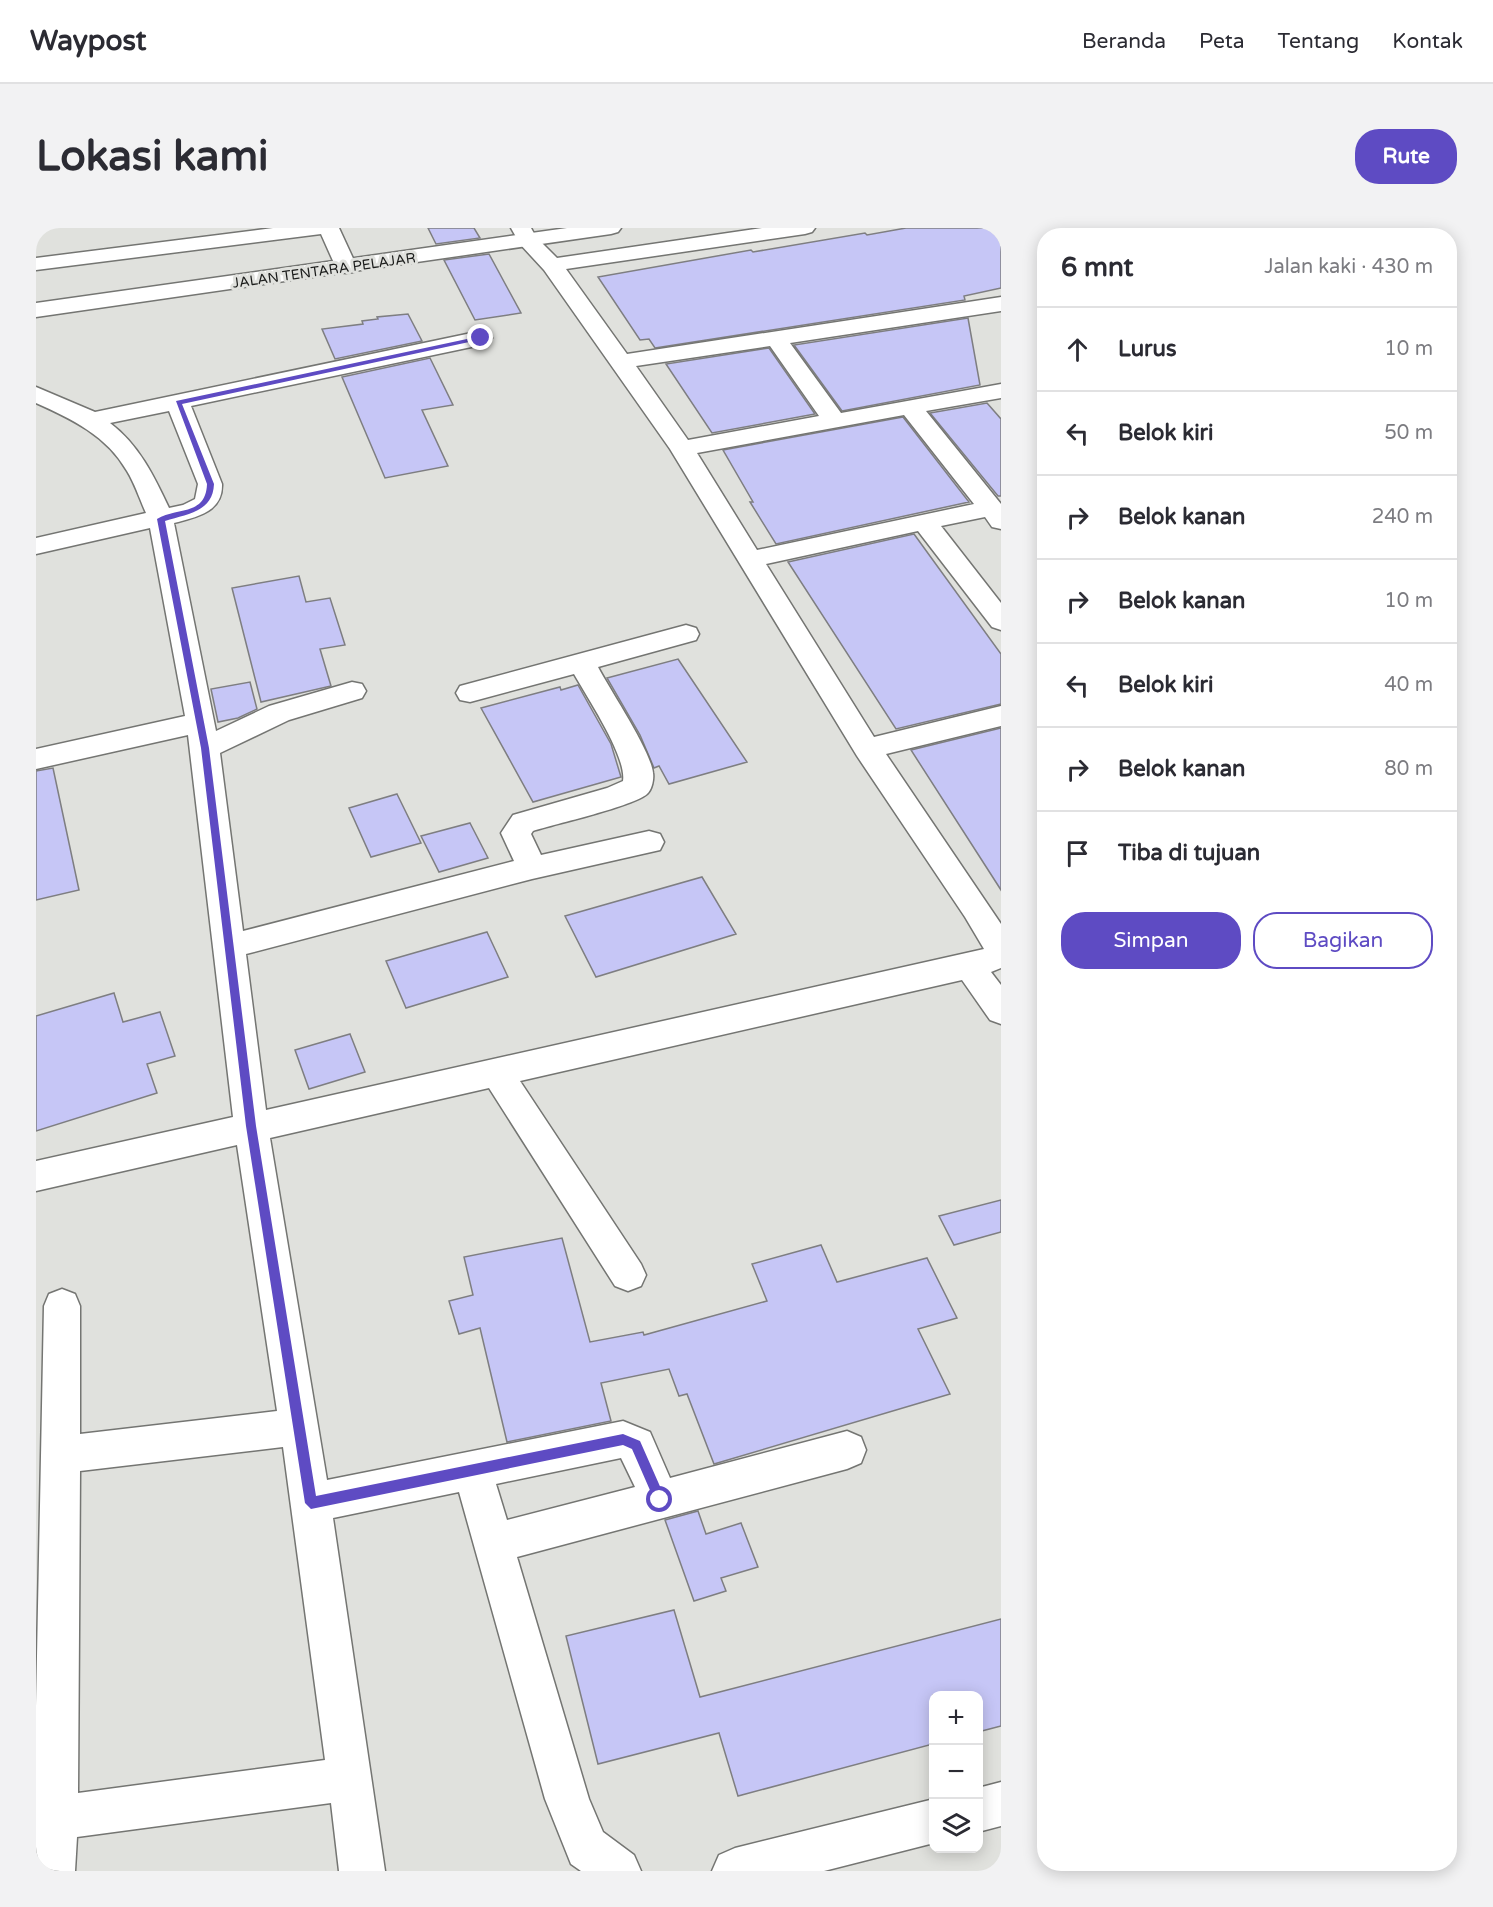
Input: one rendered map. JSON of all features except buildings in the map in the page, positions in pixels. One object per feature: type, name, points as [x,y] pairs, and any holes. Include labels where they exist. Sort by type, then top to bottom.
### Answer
[{"type":"street","points":[[36,264],[323,228]]},
{"type":"street","points":[[329,228],[346,267]]},
{"type":"street","name":"JALAN TENTARA PELAJAR","points":[[36,310],[346,267],[524,234],[576,233],[611,228]]},
{"type":"street","points":[[552,265],[805,228]]},
{"type":"street","points":[[576,233],[594,259]]},
{"type":"street","points":[[524,234],[552,265],[682,448],[867,748],[988,906],[1001,951]]},
{"type":"street","points":[[620,362],[1001,304]]},
{"type":"street","points":[[92,420],[481,338]]},
{"type":"street","points":[[776,339],[834,420]]},
{"type":"street","points":[[682,448],[1001,391]]},
{"type":"street","points":[[36,394],[92,420],[105,429],[127,451],[139,469],[161,519],[202,736],[251,1126],[311,1503],[362,1871]]},
{"type":"street","points":[[36,546],[161,519],[191,511],[204,504],[210,495],[210,484],[178,403]]},
{"type":"street","points":[[910,407],[996,514]]},
{"type":"street","points":[[751,559],[924,522],[996,514]]},
{"type":"street","points":[[924,522],[1001,621]]},
{"type":"street","points":[[470,693],[686,634]]},
{"type":"street","points":[[532,868],[516,833],[523,823],[617,796],[637,787],[639,773],[632,753],[582,664]]},
{"type":"street","points":[[36,759],[202,736],[352,691]]},
{"type":"street","points":[[867,748],[1001,716]]},
{"type":"street","points":[[228,947],[532,868],[649,842]]},
{"type":"street","points":[[36,1176],[970,966],[1001,956]]},
{"type":"street","points":[[970,966],[1001,1011]]},
{"type":"street","points":[[496,1071],[628,1275]]},
{"type":"street","points":[[52,1871],[56,1818],[62,1306]]},
{"type":"street","points":[[59,1455],[299,1427]]},
{"type":"street","points":[[311,1503],[623,1439],[630,1440],[640,1452],[660,1500]]},
{"type":"street","points":[[494,1543],[847,1450]]},
{"type":"street","points":[[472,1469],[567,1799],[587,1848],[618,1871]]},
{"type":"street","points":[[56,1818],[350,1779]]},
{"type":"street","points":[[983,1809],[1001,1804]]},
{"type":"street","points":[[735,1871],[929,1822]]},
{"type":"route","points":[[481,338],[178,403],[210,484],[210,495],[204,504],[191,511],[161,519],[198,723],[205,748],[251,1126],[311,1503],[623,1439],[630,1440],[636,1445],[660,1500]]}]
